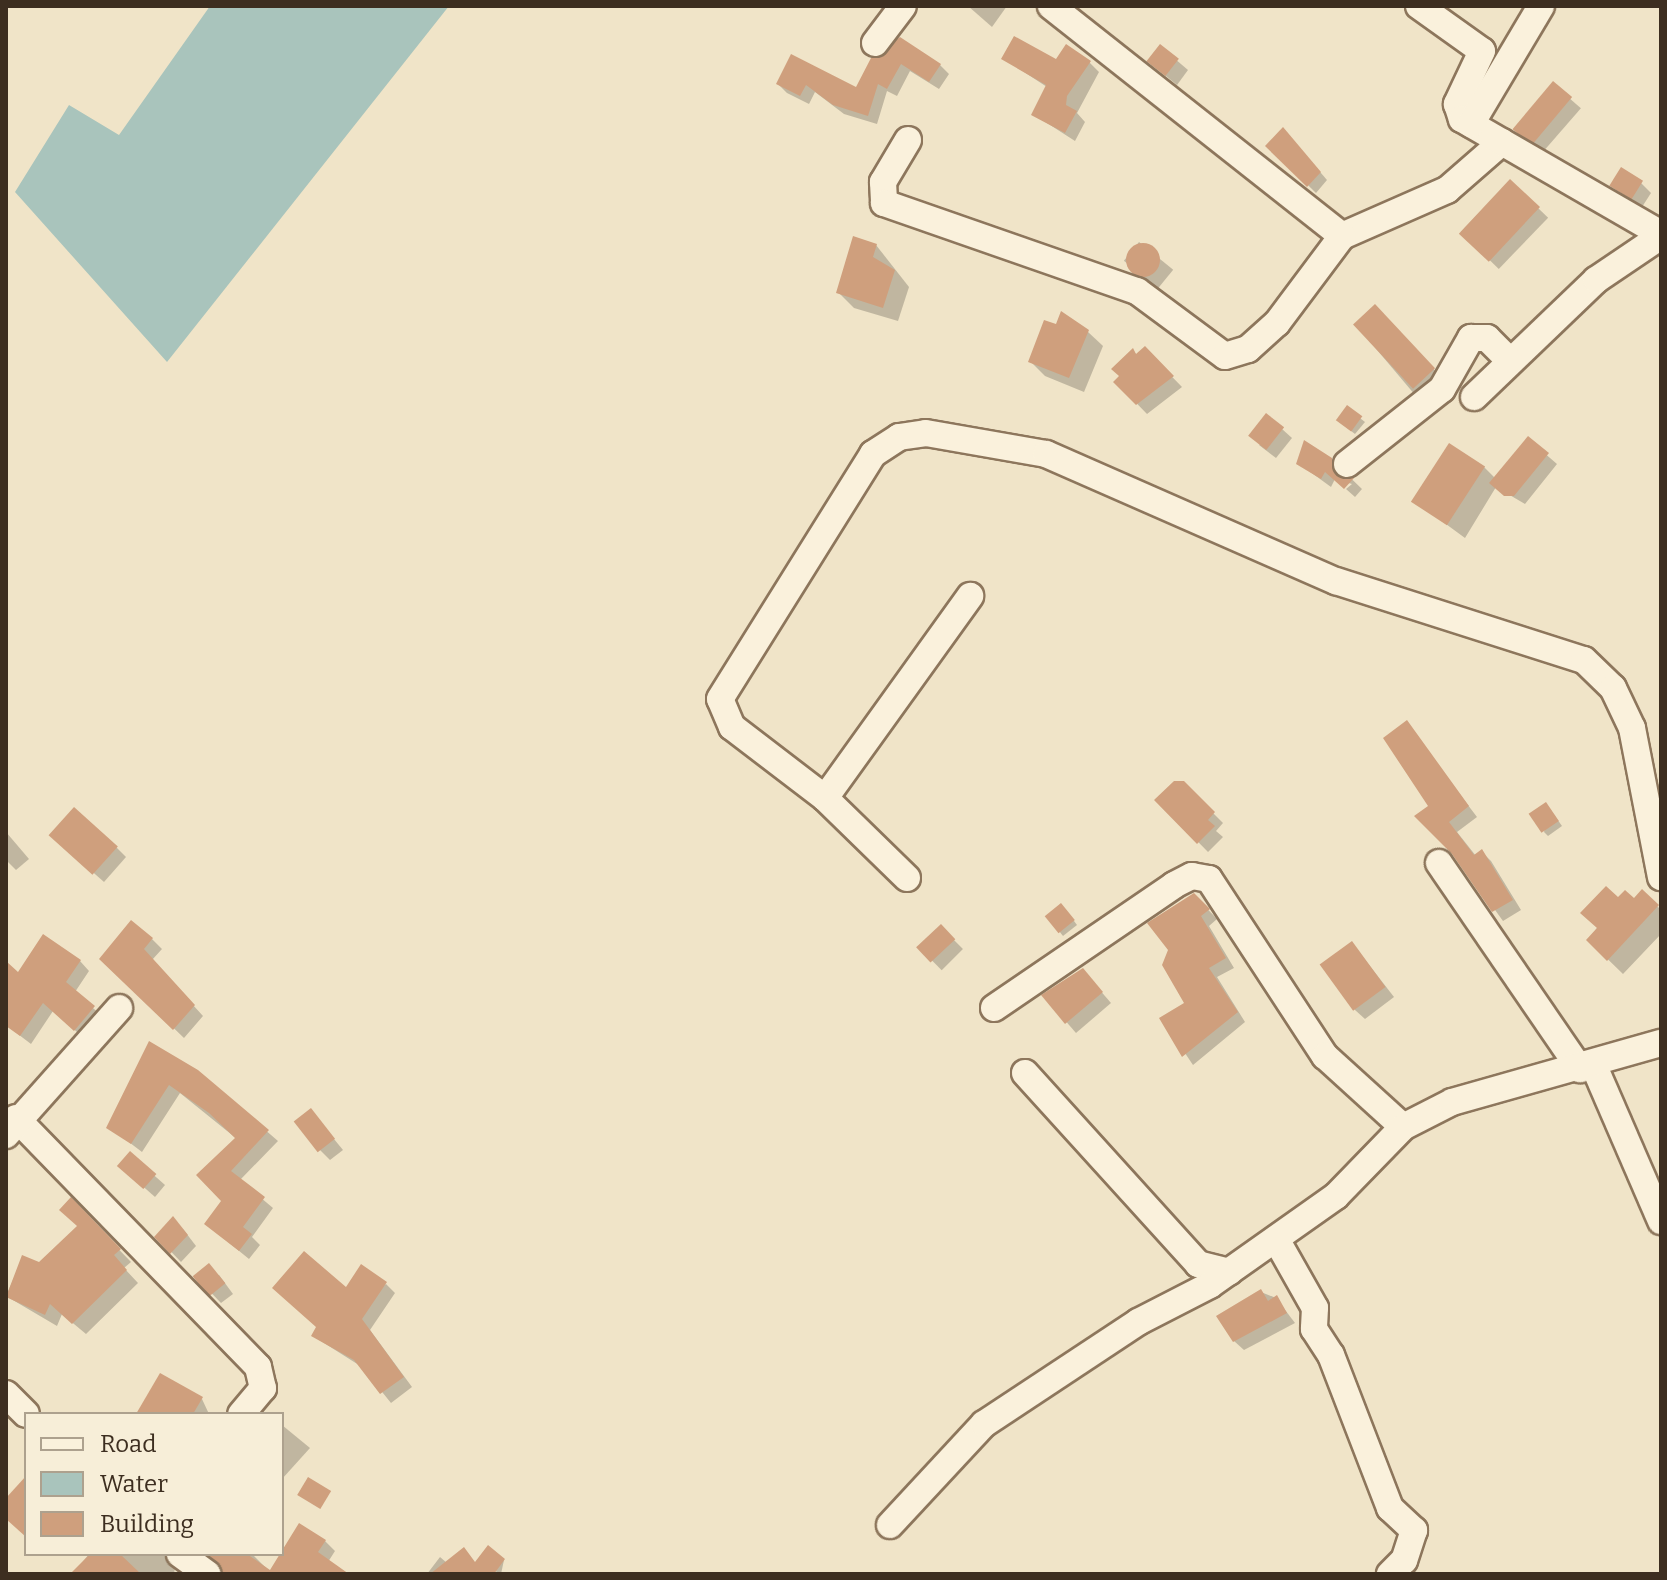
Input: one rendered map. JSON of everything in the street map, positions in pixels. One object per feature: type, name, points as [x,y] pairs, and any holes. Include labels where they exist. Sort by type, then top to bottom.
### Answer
[{"type":"street","points":[[875,43],[903,6]]},
{"type":"street","points":[[1051,6],[1342,236]]},
{"type":"street","points":[[1419,6],[1482,51],[1457,104],[1471,124],[1661,235],[1596,280],[1509,360],[1474,397]]},
{"type":"street","points":[[1471,124],[1541,6]]},
{"type":"street","points":[[908,140],[883,182],[884,203],[1137,291],[1225,356],[1248,349],[1277,323],[1342,236],[1447,190],[1502,142]]},
{"type":"street","points":[[1347,464],[1442,389],[1471,338],[1487,338],[1509,360]]},
{"type":"street","points":[[907,878],[825,798],[732,727],[720,699],[873,454],[899,437],[926,433],[1046,454],[1336,581],[1584,660],[1613,688],[1632,728],[1661,877]]},
{"type":"street","points":[[825,798],[970,596]]},
{"type":"street","points":[[1439,863],[1587,1067],[1661,1221]]},
{"type":"street","points":[[994,1008],[1174,885],[1192,876],[1209,879],[1325,1056],[1403,1127]]},
{"type":"street","points":[[119,1008],[11,1127],[258,1367],[263,1388],[243,1412]]},
{"type":"street","points":[[890,1525],[984,1424],[1138,1322],[1229,1272],[1276,1239],[1336,1196],[1403,1127],[1452,1102],[1587,1067],[1661,1043]]},
{"type":"street","points":[[1025,1073],[1198,1264],[1229,1272]]},
{"type":"street","points":[[1276,1239],[1315,1308],[1314,1329],[1331,1355],[1384,1495],[1414,1530],[1404,1560],[1390,1574]]},
{"type":"street","points":[[6,1394],[24,1412]]},
{"type":"street","points":[[183,1556],[208,1574]]},
{"type":"water","points":[[210,6],[449,6],[167,362],[15,192],[69,105],[119,135]]},
{"type":"building","points":[[1014,36],[1056,59],[1066,44],[1091,61],[1067,96],[1066,105],[1077,111],[1065,133],[1031,115],[1046,85],[1001,59]]},
{"type":"building","points":[[900,37],[941,64],[929,82],[901,64],[887,89],[878,84],[868,116],[833,105],[806,85],[800,96],[776,84],[791,54],[856,87],[871,58]]},
{"type":"building","points":[[1160,44],[1179,59],[1165,76],[1146,61]]},
{"type":"building","points":[[1553,81],[1572,97],[1532,145],[1513,129]]},
{"type":"building","points":[[1283,127],[1321,172],[1307,187],[1265,146]]},
{"type":"building","points":[[1621,167],[1643,181],[1631,199],[1609,186]]},
{"type":"building","points":[[1510,179],[1540,207],[1489,262],[1459,234]]},
{"type":"building","points":[[853,236],[877,244],[873,257],[895,270],[883,308],[836,293]]},
{"type":"building","points":[[1143,243],[1155,248],[1160,260],[1155,272],[1143,277],[1131,272],[1126,260],[1131,248]]},
{"type":"building","points":[[1375,304],[1435,368],[1413,389],[1353,324]]},
{"type":"building","points":[[1061,311],[1089,330],[1069,378],[1028,362],[1044,320],[1056,324]]},
{"type":"building","points":[[1145,346],[1174,376],[1136,405],[1113,382],[1119,376],[1111,369],[1133,348],[1136,354]]},
{"type":"building","points":[[1347,405],[1362,416],[1351,432],[1336,420]]},
{"type":"building","points":[[1266,413],[1284,427],[1266,450],[1248,436]]},
{"type":"building","points":[[1528,436],[1549,453],[1514,496],[1504,496],[1489,483]]},
{"type":"building","points":[[1304,440],[1332,458],[1335,474],[1354,478],[1344,489],[1325,472],[1321,479],[1296,464]]},
{"type":"building","points":[[1449,443],[1485,466],[1447,525],[1411,502]]},
{"type":"building","points":[[1407,720],[1469,806],[1449,822],[1474,855],[1482,849],[1513,900],[1492,912],[1452,854],[1414,816],[1428,806],[1383,738]]},
{"type":"building","points":[[1174,781],[1184,781],[1215,812],[1208,820],[1215,826],[1197,844],[1154,800]]},
{"type":"building","points":[[1546,802],[1559,821],[1541,833],[1529,814]]},
{"type":"building","points":[[74,807],[118,846],[92,875],[49,835]]},
{"type":"building","points":[[1606,886],[1618,897],[1625,890],[1634,898],[1642,889],[1659,905],[1607,961],[1586,940],[1597,928],[1580,913]]},
{"type":"building","points":[[1194,893],[1210,909],[1201,916],[1226,958],[1209,968],[1238,1012],[1182,1057],[1159,1018],[1184,1003],[1162,965],[1168,950],[1147,923]]},
{"type":"building","points":[[1061,903],[1075,920],[1059,933],[1045,916]]},
{"type":"building","points":[[131,920],[153,938],[144,949],[195,1005],[173,1030],[99,959]]},
{"type":"building","points":[[941,924],[955,939],[930,963],[916,947]]},
{"type":"building","points":[[43,934],[81,960],[66,982],[95,1006],[74,1031],[43,1003],[20,1036],[6,1026],[6,961],[18,972]]},
{"type":"building","points":[[1352,941],[1386,987],[1353,1011],[1320,965]]},
{"type":"building","points":[[1083,968],[1103,992],[1065,1024],[1041,995]]},
{"type":"building","points":[[149,1041],[198,1070],[269,1130],[231,1171],[265,1197],[243,1227],[252,1234],[239,1251],[204,1224],[221,1201],[196,1175],[235,1138],[209,1113],[169,1085],[131,1144],[106,1128]]},
{"type":"building","points":[[311,1108],[335,1139],[318,1152],[294,1122]]},
{"type":"building","points":[[130,1151],[156,1174],[143,1189],[117,1166]]},
{"type":"building","points":[[71,1197],[121,1249],[114,1255],[127,1270],[72,1324],[50,1304],[45,1315],[6,1297],[22,1255],[39,1262],[77,1226],[59,1210]]},
{"type":"building","points":[[173,1216],[188,1235],[170,1254],[154,1237]]},
{"type":"building","points":[[304,1251],[346,1287],[361,1264],[387,1282],[362,1319],[404,1377],[380,1394],[354,1360],[311,1336],[316,1327],[272,1288]]},
{"type":"building","points":[[209,1263],[225,1283],[209,1296],[193,1276]]},
{"type":"building","points":[[1261,1289],[1268,1301],[1277,1295],[1287,1313],[1233,1342],[1216,1316]]},
{"type":"building","points":[[160,1373],[203,1397],[194,1412],[137,1412]]},
{"type":"building","points":[[308,1477],[331,1491],[320,1509],[297,1495]]},
{"type":"building","points":[[24,1478],[24,1535],[6,1519],[6,1498]]},
{"type":"building","points":[[299,1523],[326,1540],[318,1552],[349,1574],[224,1574],[210,1556],[250,1556],[270,1570],[279,1556],[284,1556],[284,1547]]},
{"type":"building","points":[[488,1545],[505,1559],[494,1574],[430,1574],[464,1547],[475,1562]]},
{"type":"building","points":[[88,1556],[122,1556],[141,1574],[70,1574]]}]
